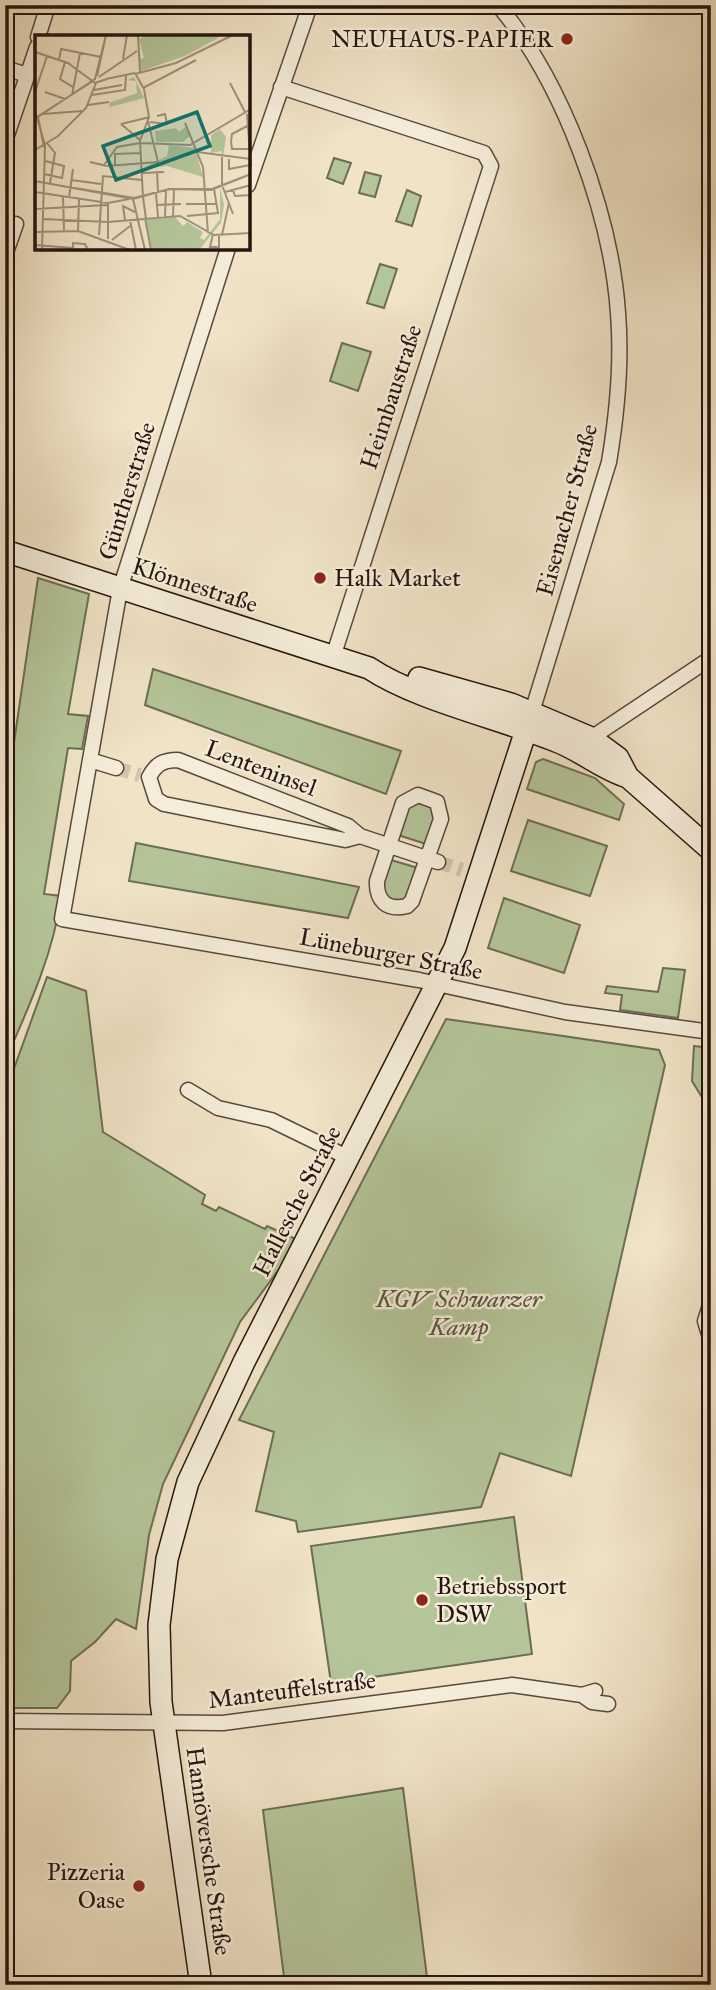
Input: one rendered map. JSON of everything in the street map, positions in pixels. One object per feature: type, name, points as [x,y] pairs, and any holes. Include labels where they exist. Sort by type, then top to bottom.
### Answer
[{"type":"main road","name":"Klönnestraße","points":[[5,551],[333,657],[369,668],[383,667],[529,721],[591,738],[618,758],[628,777],[711,850]]},
{"type":"main road","name":"Klönnestraße","points":[[529,721],[615,773],[628,777]]},
{"type":"main road","name":"Hallesche Straße","points":[[164,1724],[159,1671],[162,1596],[167,1559],[188,1482],[244,1362],[455,948],[470,873],[529,721]]},
{"type":"main road","name":"Hannöversche Straße","points":[[164,1724],[201,1985]]},
{"type":"street","points":[[250,179],[310,5]]},
{"type":"street","name":"Eisenacher Straße","points":[[498,5],[521,33],[547,78],[586,169],[606,243],[618,313],[616,402],[609,462],[529,721]]},
{"type":"street","points":[[39,35],[47,9]]},
{"type":"street","points":[[5,141],[35,53]]},
{"type":"street","points":[[5,68],[27,75]]},
{"type":"street","name":"Heimbaustraße","points":[[281,87],[484,153],[491,166],[333,657]]},
{"type":"street","points":[[5,256],[16,224]]},
{"type":"street","name":"Güntherstraße","points":[[62,919],[120,589],[227,250]]},
{"type":"street","points":[[591,738],[711,658]]},
{"type":"street","points":[[90,760],[116,768]]},
{"type":"street","name":"Lenteninsel","points":[[360,836],[345,840],[164,804],[156,799],[145,776],[163,761],[178,760],[348,826],[360,836],[432,860]]},
{"type":"street","points":[[418,795],[437,802],[441,819],[432,860],[407,906],[390,907],[382,902],[376,893],[377,881],[388,846],[403,803],[418,795]]},
{"type":"street","name":"Lüneburger Straße","points":[[62,919],[437,985],[565,1012],[711,1032]]},
{"type":"street","points":[[188,1090],[218,1108],[271,1121],[349,1158]]},
{"type":"street","points":[[711,1303],[705,1321],[711,1341]]},
{"type":"street","name":"Manteuffelstraße","points":[[5,1721],[223,1723],[512,1685],[589,1693],[592,1702],[608,1704]]},
{"type":"green space","points":[[334,158],[351,163],[343,184],[327,178]]},
{"type":"green space","points":[[365,172],[381,176],[375,197],[359,193]]},
{"type":"green space","points":[[407,190],[421,196],[412,226],[396,221]]},
{"type":"green space","points":[[380,264],[397,269],[384,308],[367,303]]},
{"type":"green space","points":[[342,343],[371,352],[358,391],[330,381]]},
{"type":"green space","points":[[38,578],[89,594],[68,714],[88,716],[82,749],[68,748],[44,894],[61,896],[53,939],[5,1061],[5,804]]},
{"type":"green space","points":[[153,669],[401,751],[386,794],[145,705]]},
{"type":"green space","points":[[543,759],[595,778],[624,804],[619,820],[527,789],[536,762]]},
{"type":"green space","points":[[427,802],[436,814],[426,844],[398,835],[410,803]]},
{"type":"green space","points":[[528,820],[607,846],[590,896],[511,871]]},
{"type":"green space","points":[[136,843],[359,887],[348,918],[129,881]]},
{"type":"green space","points":[[391,860],[418,868],[407,900],[393,903],[380,892]]},
{"type":"green space","points":[[504,898],[580,925],[564,973],[488,948]]},
{"type":"green space","points":[[663,968],[685,970],[678,1018],[620,1010],[622,995],[605,993],[607,986],[658,992]]},
{"type":"green space","points":[[47,977],[86,991],[103,1132],[205,1195],[202,1204],[216,1211],[219,1207],[265,1229],[267,1226],[300,1241],[240,1322],[163,1484],[149,1535],[136,1629],[116,1619],[95,1642],[71,1661],[70,1691],[57,1708],[5,1708],[5,1086],[7,1088]]},
{"type":"green space","name":"KGV Schwarzer Kamp","points":[[446,1019],[659,1050],[665,1065],[571,1476],[500,1453],[481,1507],[298,1532],[296,1521],[256,1511],[274,1432],[239,1420]]},
{"type":"green space","points":[[694,1046],[711,1048],[711,1101],[703,1099],[692,1081]]},
{"type":"green space","name":"Betriebssport DSW","points":[[514,1517],[532,1654],[331,1683],[311,1546]]},
{"type":"green space","points":[[403,1788],[428,1985],[285,1985],[263,1810]]},
{"type":"tunnel","points":[[116,768],[140,775]]},
{"type":"tunnel","points":[[438,862],[462,870]]},
{"type":"place","name":"NEUHAUS-PAPIER","points":[[567,39]]},
{"type":"place","name":"Halk Market","points":[[320,578]]},
{"type":"place","name":"Betriebssport DSW","points":[[422,1600]]},
{"type":"place","name":"Pizzeria Oase","points":[[139,1886]]}]
